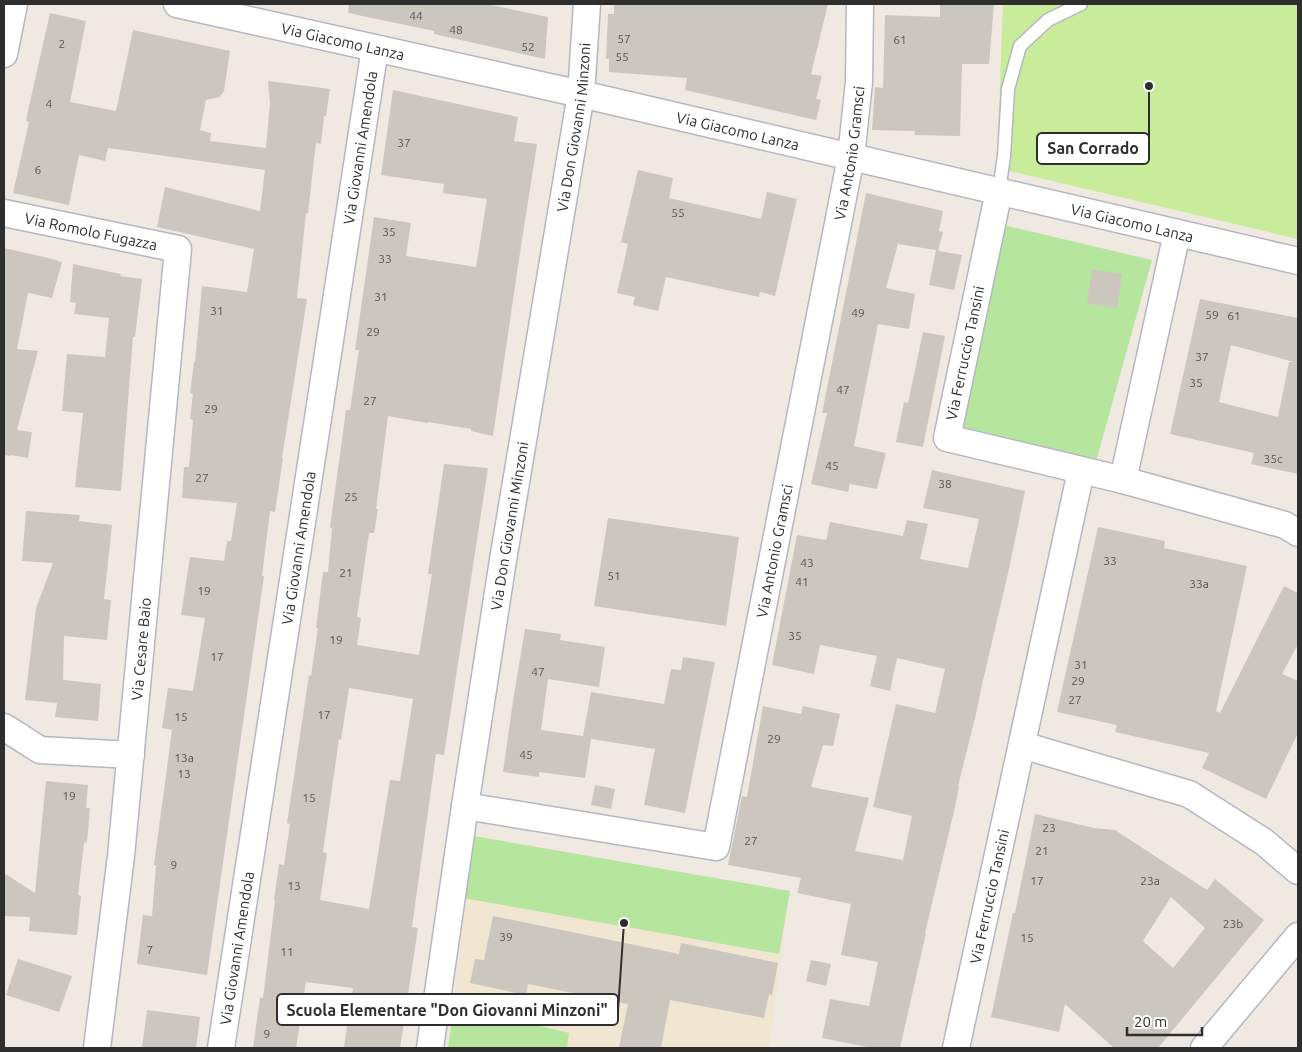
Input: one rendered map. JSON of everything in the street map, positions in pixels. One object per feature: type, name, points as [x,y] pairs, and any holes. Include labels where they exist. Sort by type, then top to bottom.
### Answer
[{"type":"street","points":[[4,54],[14,4]]},
{"type":"street","name":"Via Giacomo Lanza","points":[[177,4],[229,10],[375,48],[1298,261]]},
{"type":"street","name":"Via Don Giovanni Minzoni","points":[[430,1048],[502,570],[581,94],[587,4]]},
{"type":"street","name":"Via Antonio Gramsci","points":[[465,806],[716,846],[851,157],[859,82],[860,4]]},
{"type":"street","name":"Via Giovanni Amendola","points":[[221,1048],[375,48]]},
{"type":"street","name":"Via Ferruccio Tansini","points":[[999,191],[948,438],[1122,480],[1285,525],[1298,533]]},
{"type":"street","name":"Via Romolo Fugazza","points":[[4,213],[178,248]]},
{"type":"street","points":[[1122,480],[1177,233]]},
{"type":"street","name":"Via Cesare Baio","points":[[97,1048],[121,856],[178,248]]},
{"type":"street","name":"Via Ferruccio Tansini","points":[[956,1048],[1081,471]]},
{"type":"street","points":[[4,727],[40,750],[131,755]]},
{"type":"street","points":[[1022,745],[1189,794],[1264,842],[1298,871]]},
{"type":"street","points":[[1204,1048],[1298,936]]},
{"type":"lane","points":[[999,191],[1004,156],[1008,89],[1020,46],[1048,20],[1081,4]]},
{"type":"shaded area","points":[[474,836],[790,891],[769,1048],[448,1048]]},
{"type":"green space","points":[[1003,4],[1298,4],[1298,239],[997,168]]},
{"type":"green space","points":[[999,224],[1152,260],[1095,465],[957,433]]},
{"type":"green space","points":[[474,836],[790,891],[779,954],[463,898]]},
{"type":"green space","points":[[454,1005],[569,1033],[567,1048],[448,1048]]},
{"type":"building","points":[[349,4],[486,4],[548,17],[545,59],[434,34],[434,31],[348,13]]},
{"type":"building","points":[[614,4],[828,4],[811,74],[822,76],[816,99],[821,100],[816,120],[685,90],[687,78],[609,72],[609,59],[606,59],[608,14],[614,14]]},
{"type":"building","points":[[940,4],[994,4],[989,64],[962,64],[960,136],[914,135],[915,131],[872,130],[875,87],[883,88],[885,15],[940,17]]},
{"type":"building","points":[[50,13],[86,21],[70,102],[116,111],[133,30],[230,51],[224,91],[220,97],[206,100],[200,130],[211,133],[210,141],[266,148],[270,103],[268,81],[330,89],[326,116],[324,116],[321,144],[316,143],[308,213],[306,213],[297,298],[307,299],[275,512],[270,511],[262,576],[264,576],[207,975],[137,964],[143,915],[152,916],[156,865],[154,865],[172,730],[162,728],[168,688],[193,691],[205,618],[181,615],[190,557],[224,561],[227,541],[231,541],[237,503],[182,498],[184,467],[189,467],[193,420],[190,419],[193,394],[190,393],[195,362],[202,286],[247,292],[254,249],[157,227],[165,187],[260,211],[265,170],[108,148],[105,161],[79,155],[69,205],[13,193],[29,122],[26,121],[28,111]]},
{"type":"building","points":[[393,90],[518,117],[514,141],[537,144],[493,436],[471,431],[471,429],[388,416],[376,509],[378,509],[374,533],[369,533],[357,617],[361,618],[357,645],[419,655],[432,574],[428,574],[444,464],[488,468],[444,755],[436,754],[412,927],[418,928],[400,1048],[344,1047],[353,988],[306,982],[296,1048],[253,1048],[260,998],[263,998],[279,864],[284,865],[290,824],[287,823],[309,675],[311,676],[318,628],[316,628],[323,572],[328,572],[332,528],[330,527],[346,410],[350,410],[359,350],[355,350],[374,217],[411,223],[406,256],[476,267],[487,199],[443,193],[444,184],[381,175]],"holes":[[[349,688],[413,699],[400,781],[390,780],[369,909],[320,900],[327,853],[323,852],[339,739],[341,740]]]},
{"type":"building","points":[[638,170],[673,178],[669,198],[761,219],[767,192],[797,199],[775,296],[760,292],[759,297],[666,277],[658,311],[633,305],[635,297],[617,293],[628,244],[621,242]]},
{"type":"building","points":[[866,193],[943,211],[939,231],[943,232],[938,251],[962,255],[954,290],[929,285],[936,250],[898,244],[886,288],[915,294],[909,329],[878,324],[854,446],[886,453],[877,489],[850,484],[848,492],[811,484],[827,413],[822,413]]},
{"type":"building","points":[[4,248],[62,262],[52,298],[28,293],[17,349],[38,351],[17,430],[32,432],[28,458],[4,455]]},
{"type":"building","points":[[73,264],[121,274],[120,276],[142,279],[135,337],[133,337],[121,491],[75,487],[83,413],[62,411],[67,354],[105,357],[109,318],[74,314],[76,303],[70,302]]},
{"type":"building","points":[[1092,269],[1122,274],[1117,308],[1087,303]]},
{"type":"building","points":[[1200,299],[1298,318],[1298,474],[1251,464],[1254,453],[1170,434]],"holes":[[[1231,345],[1294,362],[1289,362],[1278,417],[1219,402]]]},
{"type":"building","points":[[923,332],[945,336],[923,447],[896,442],[904,402],[908,403]]},
{"type":"building","points":[[932,470],[1025,491],[900,1048],[872,1048],[822,1038],[830,999],[869,1006],[878,962],[841,955],[851,904],[797,893],[801,878],[728,865],[742,796],[747,797],[763,706],[801,714],[803,706],[840,714],[833,746],[823,745],[811,787],[869,798],[855,851],[903,860],[912,816],[873,807],[896,704],[935,713],[945,669],[897,658],[890,691],[870,686],[877,656],[820,645],[814,674],[772,665],[797,535],[826,540],[830,522],[903,536],[907,520],[928,524],[920,559],[968,568],[979,519],[923,508]]},
{"type":"building","points":[[26,511],[80,515],[79,521],[112,525],[104,599],[111,600],[107,640],[64,636],[63,680],[101,684],[98,721],[55,717],[57,703],[25,700],[36,608],[53,563],[22,561]]},
{"type":"building","points":[[608,518],[739,537],[726,626],[594,606]]},
{"type":"building","points":[[1098,527],[1165,541],[1164,548],[1247,566],[1216,711],[1220,713],[1284,586],[1298,593],[1298,644],[1282,674],[1298,681],[1298,733],[1266,799],[1202,768],[1209,753],[1115,732],[1117,725],[1057,712]]},
{"type":"building","points":[[525,629],[561,634],[560,640],[605,647],[599,687],[548,679],[541,730],[583,736],[591,692],[664,704],[671,669],[681,670],[683,657],[715,662],[685,813],[644,805],[655,749],[591,739],[585,778],[539,772],[539,777],[503,772]]},
{"type":"building","points":[[46,781],[88,785],[86,808],[90,808],[87,842],[84,843],[78,895],[81,896],[77,935],[29,931],[30,917],[4,916],[4,873],[35,893]]},
{"type":"building","points":[[595,785],[615,789],[611,809],[591,805]]},
{"type":"building","points":[[1035,814],[1094,828],[1115,830],[1207,890],[1215,879],[1264,920],[1158,1048],[1114,1048],[1065,1004],[1059,1032],[991,1017],[1013,913],[1015,913]],"holes":[[[1171,897],[1205,928],[1173,968],[1143,941]]]},
{"type":"building","points":[[493,916],[679,954],[681,943],[778,963],[772,995],[769,994],[764,1018],[670,1000],[661,1048],[619,1048],[628,1004],[528,984],[526,995],[470,983],[475,959],[484,960]]},
{"type":"building","points":[[18,959],[72,976],[59,1012],[6,995]]},
{"type":"building","points":[[811,960],[831,964],[826,986],[806,981]]},
{"type":"building","points":[[147,1010],[200,1017],[196,1048],[142,1048]]},
{"type":"place","name":"San Corrado","points":[[1149,86]]},
{"type":"place","name":"Scuola Elementare \"Don Giovanni Minzoni\"","points":[[624,923]]}]
